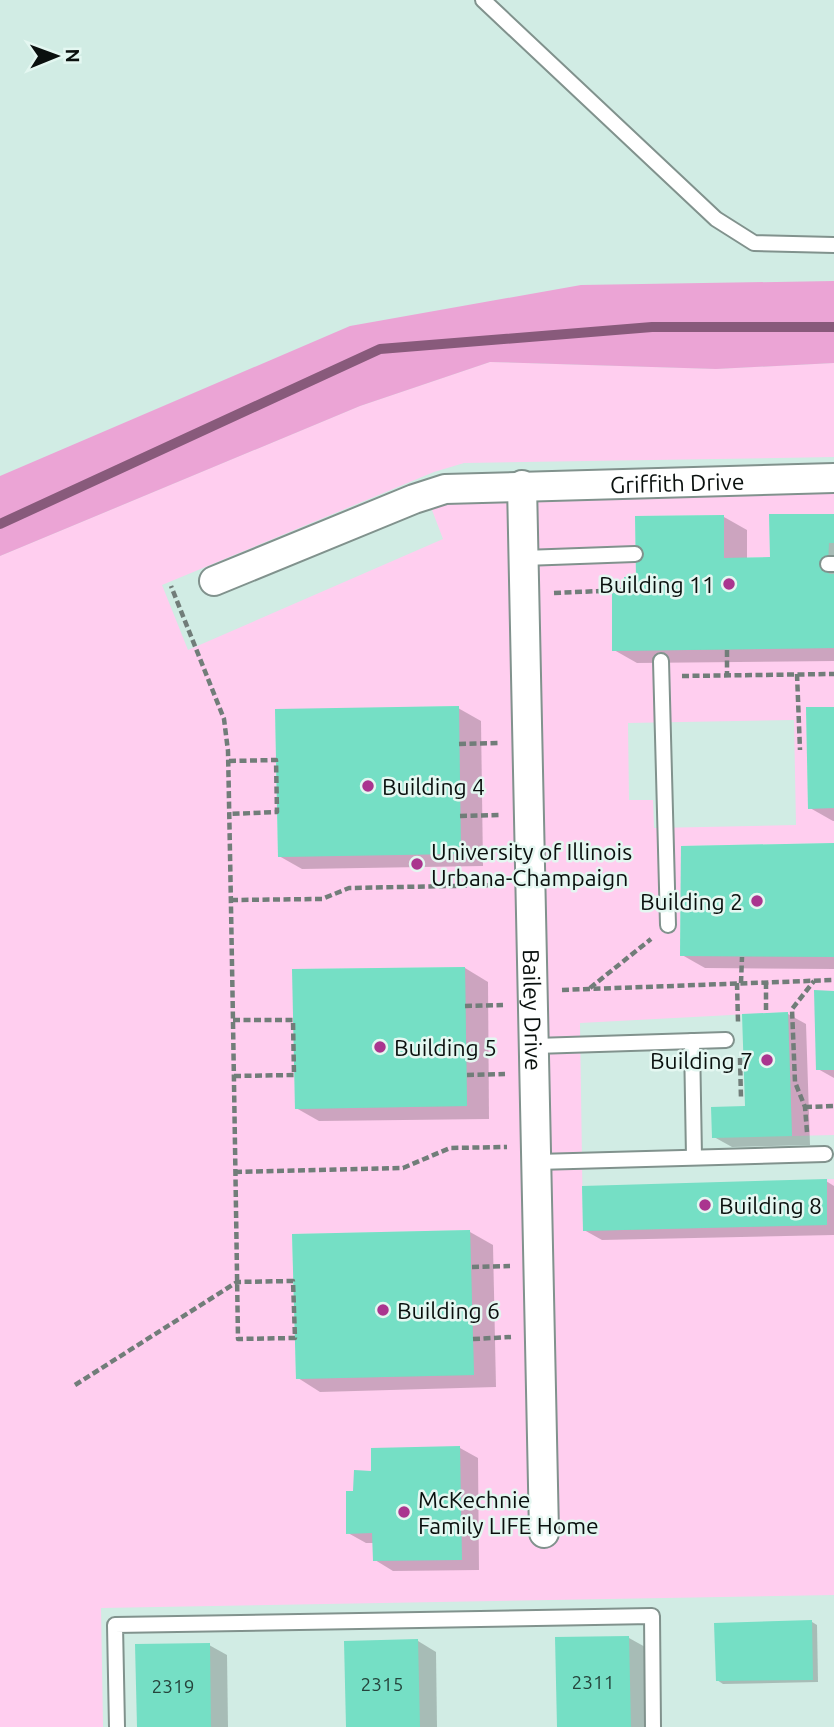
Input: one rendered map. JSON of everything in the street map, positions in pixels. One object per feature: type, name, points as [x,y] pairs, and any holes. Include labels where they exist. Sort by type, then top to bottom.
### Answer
[{"type":"street","name":"Griffith Drive","points":[[214,581],[414,499],[445,489],[834,478]]},
{"type":"street","name":"Bailey Drive","points":[[522,485],[525,594],[524,998],[535,1046],[528,1154],[544,1533]]},
{"type":"lane","points":[[483,0],[716,219],[754,243],[834,245]]},
{"type":"lane","points":[[524,558],[635,554]]},
{"type":"lane","points":[[661,661],[668,925]]},
{"type":"lane","points":[[535,1046],[726,1040]]},
{"type":"lane","points":[[692,1041],[694,1157]]},
{"type":"lane","points":[[528,1154],[694,1157],[825,1153]]},
{"type":"lane","points":[[117,1727],[115,1625],[652,1616],[653,1727]]},
{"type":"path","points":[[75,1385],[237,1282],[293,1281],[295,1338],[238,1339],[237,1282],[235,1172],[231,900],[229,814],[229,761],[224,719],[171,586]]},
{"type":"path","points":[[525,594],[624,590]]},
{"type":"path","points":[[727,650],[727,676]]},
{"type":"path","points":[[797,674],[800,750]]},
{"type":"path","points":[[674,676],[834,674]]},
{"type":"path","points":[[459,744],[508,743]]},
{"type":"path","points":[[229,761],[276,760],[277,812],[229,814]]},
{"type":"path","points":[[460,816],[510,815]]},
{"type":"path","points":[[231,900],[322,899],[349,888],[512,885]]},
{"type":"path","points":[[589,989],[668,925]]},
{"type":"path","points":[[741,983],[743,957]]},
{"type":"path","points":[[465,1006],[589,989],[834,980]]},
{"type":"path","points":[[808,1154],[805,1107],[795,1082],[792,1009],[814,981]]},
{"type":"path","points":[[766,982],[766,1013]]},
{"type":"path","points":[[233,1020],[293,1020],[294,1075],[234,1076]]},
{"type":"path","points":[[467,1075],[516,1074]]},
{"type":"path","points":[[805,1107],[834,1106]]},
{"type":"path","points":[[235,1172],[403,1168],[450,1148],[528,1154]]},
{"type":"path","points":[[472,1268],[521,1265]]},
{"type":"path","points":[[473,1339],[523,1337]]},
{"type":"shaded area","name":"University of Illinois Urbana-Champaign","points":[[0,0],[834,0],[834,1727],[0,1727]]},
{"type":"shaded area","points":[[834,281],[834,363],[716,369],[490,362],[360,406],[0,556],[0,476],[350,326],[581,285]]},
{"type":"shaded area","points":[[490,362],[716,369],[834,363],[834,457],[464,463],[434,472],[162,585],[188,650],[443,539],[432,510],[440,502],[834,490],[834,514],[769,515],[770,557],[724,558],[724,515],[635,516],[636,577],[624,593],[612,593],[613,651],[834,648],[834,707],[806,708],[808,808],[834,808],[834,843],[681,846],[680,956],[834,957],[834,1135],[792,1136],[788,1012],[580,1023],[583,1231],[827,1225],[827,1179],[834,1179],[834,1595],[101,1608],[103,1727],[0,1727],[0,556],[360,406]],"holes":[[[458,706],[461,853],[278,857],[275,710]],[[794,720],[796,825],[654,828],[653,800],[629,800],[628,723]],[[465,967],[467,1106],[295,1109],[293,969]],[[470,1230],[474,1375],[296,1379],[292,1234]]]},
{"type":"building","name":"Building 11","points":[[769,514],[834,514],[834,543],[829,543],[828,564],[829,574],[834,574],[834,648],[612,651],[612,593],[624,593],[624,577],[636,577],[635,516],[724,515],[724,558],[770,557]]},
{"type":"building","name":"Building 4","points":[[459,706],[461,854],[278,857],[275,709]]},
{"type":"building","points":[[806,707],[834,707],[834,808],[808,809]]},
{"type":"building","name":"Building 2","points":[[834,843],[834,957],[680,956],[681,846]]},
{"type":"building","name":"Building 5","points":[[465,967],[467,1106],[295,1109],[292,969]]},
{"type":"building","points":[[814,990],[834,991],[834,1070],[816,1070]]},
{"type":"building","name":"Building 7","points":[[788,1012],[792,1136],[712,1138],[711,1107],[745,1106],[742,1014]]},
{"type":"building","name":"Building 8","points":[[827,1179],[827,1225],[583,1231],[582,1186]]},
{"type":"building","name":"Building 6","points":[[470,1230],[474,1375],[296,1379],[292,1234]]},
{"type":"building","name":"McKechnie Family LIFE Home","points":[[460,1446],[462,1560],[373,1561],[372,1533],[346,1534],[346,1491],[353,1491],[354,1470],[371,1471],[371,1448]]},
{"type":"building","points":[[812,1620],[813,1680],[716,1681],[714,1623]]},
{"type":"building","points":[[629,1636],[631,1727],[557,1727],[555,1637]]},
{"type":"building","points":[[418,1639],[420,1727],[346,1727],[344,1641]]},
{"type":"building","points":[[210,1643],[211,1727],[137,1727],[135,1644]]},
{"type":"waterway","points":[[0,524],[380,349],[652,327],[834,327]]},
{"type":"place","name":"Building 11","points":[[729,584]]},
{"type":"place","name":"Building 4","points":[[368,786]]},
{"type":"place","name":"University of Illinois Urbana-Champaign","points":[[417,864]]},
{"type":"place","name":"Building 2","points":[[757,901]]},
{"type":"place","name":"Building 5","points":[[380,1047]]},
{"type":"place","name":"Building 7","points":[[767,1060]]},
{"type":"place","name":"Building 8","points":[[705,1205]]},
{"type":"place","name":"Building 6","points":[[383,1310]]},
{"type":"place","name":"McKechnie Family LIFE Home","points":[[404,1512]]}]
